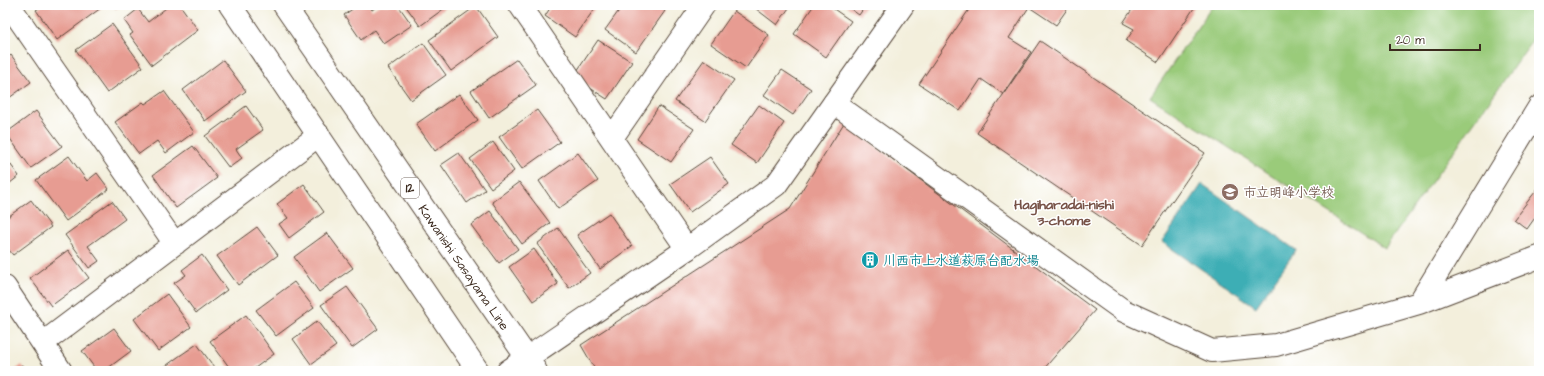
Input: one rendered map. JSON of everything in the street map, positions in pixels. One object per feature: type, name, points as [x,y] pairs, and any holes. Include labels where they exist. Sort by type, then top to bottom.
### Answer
[{"type":"street","points":[[9,5],[175,244]]},
{"type":"street","points":[[230,5],[478,371]]},
{"type":"street","name":"Kawanishi Sasayama Line","points":[[284,5],[532,365]]},
{"type":"street","points":[[612,138],[704,5]]},
{"type":"street","points":[[508,371],[532,365],[687,248],[776,185],[903,5]]},
{"type":"street","points":[[523,6],[687,248]]},
{"type":"street","points":[[834,103],[1124,311],[1212,351],[1276,345],[1419,303],[1539,258]]},
{"type":"street","points":[[1419,303],[1539,107]]},
{"type":"street","points":[[43,343],[319,135]]},
{"type":"street","points":[[5,287],[61,371]]},
{"type":"green space","points":[[1213,5],[1539,5],[1539,31],[1385,248],[1150,97]]},
{"type":"water","points":[[1202,184],[1296,250],[1256,307],[1162,242]]},
{"type":"building","points":[[43,5],[105,5],[57,40],[36,10]]},
{"type":"building","points":[[113,5],[122,5],[116,9]]},
{"type":"building","points":[[170,5],[180,5],[198,30],[152,65],[130,35],[133,33],[124,20],[138,9],[148,22]]},
{"type":"building","points":[[358,5],[369,5],[372,10],[379,5],[398,5],[412,25],[384,44],[374,30],[361,40],[344,15]]},
{"type":"building","points":[[405,5],[449,5],[420,26]]},
{"type":"building","points":[[552,5],[597,5],[575,37],[545,16]]},
{"type":"building","points":[[623,5],[657,5],[665,11],[636,52],[605,30]]},
{"type":"building","points":[[751,5],[791,5],[777,25]]},
{"type":"building","points":[[814,5],[828,5],[851,21],[826,57],[794,34]]},
{"type":"building","points":[[845,5],[866,5],[859,15]]},
{"type":"building","points":[[972,5],[1070,5],[1056,25],[1029,7],[1009,38],[1031,52],[1003,94],[981,79],[960,111],[919,84]]},
{"type":"building","points":[[1135,5],[1196,5],[1158,62],[1126,41],[1134,29],[1123,23]]},
{"type":"building","points":[[476,6],[498,37],[451,71],[429,40]]},
{"type":"building","points":[[734,11],[769,35],[746,68],[711,44]]},
{"type":"building","points":[[112,24],[143,67],[107,93],[76,50]]},
{"type":"building","points":[[598,40],[632,62],[607,99],[573,77]]},
{"type":"building","points":[[1040,41],[1205,153],[1142,245],[977,133]]},
{"type":"building","points":[[423,43],[446,75],[411,100],[388,68]]},
{"type":"building","points":[[11,55],[31,82],[5,101],[5,60]]},
{"type":"building","points":[[517,59],[536,85],[489,118],[471,91]]},
{"type":"building","points":[[223,60],[246,91],[205,121],[183,90]]},
{"type":"building","points":[[704,60],[734,80],[705,121],[675,101]]},
{"type":"building","points":[[782,70],[811,89],[793,115],[764,95]]},
{"type":"building","points":[[164,91],[194,132],[166,153],[157,141],[139,154],[115,122],[143,102],[145,104]]},
{"type":"building","points":[[459,94],[478,120],[435,151],[416,124]]},
{"type":"building","points":[[759,105],[784,123],[757,163],[731,145]]},
{"type":"building","points":[[246,106],[263,130],[236,149],[242,158],[229,168],[205,136]]},
{"type":"building","points":[[659,106],[694,129],[671,162],[637,139]]},
{"type":"building","points":[[537,110],[560,142],[522,169],[499,137]]},
{"type":"building","points":[[36,111],[62,146],[31,168],[6,133]]},
{"type":"building","name":"川西市上水道萩原台配水場","points":[[844,123],[1095,310],[1042,371],[596,371],[581,345],[790,209]]},
{"type":"building","points":[[493,142],[514,171],[491,188],[470,159]]},
{"type":"building","points":[[193,146],[217,178],[176,208],[153,175]]},
{"type":"building","points":[[459,153],[485,190],[467,203],[441,165]]},
{"type":"building","points":[[578,153],[598,181],[558,209],[539,181]]},
{"type":"building","points":[[69,156],[87,181],[97,173],[109,189],[66,221],[36,180]]},
{"type":"building","points":[[5,157],[19,176],[5,187]]},
{"type":"building","points":[[710,157],[729,184],[690,212],[670,184]]},
{"type":"building","points":[[519,182],[550,223],[522,244],[492,202]]},
{"type":"building","points":[[304,184],[324,212],[289,238],[279,224],[288,218],[277,204]]},
{"type":"building","points":[[1539,187],[1539,212],[1527,229],[1514,219]]},
{"type":"building","points":[[31,200],[51,227],[13,255],[5,245],[5,219]]},
{"type":"building","points":[[112,201],[125,219],[88,246],[99,261],[89,268],[65,235]]},
{"type":"building","points":[[490,211],[518,249],[499,263],[471,225]]},
{"type":"building","points":[[609,213],[632,246],[600,269],[577,235]]},
{"type":"building","points":[[257,227],[278,255],[238,285],[217,256]]},
{"type":"building","points":[[558,228],[590,273],[569,288],[537,244]]},
{"type":"building","points":[[327,233],[353,268],[319,292],[294,257]]},
{"type":"building","points":[[534,249],[558,284],[533,301],[509,267]]},
{"type":"building","points":[[68,250],[89,278],[51,306],[30,278]]},
{"type":"building","points":[[202,255],[227,290],[196,313],[174,283],[186,275],[182,270]]},
{"type":"building","points":[[294,282],[314,308],[276,336],[256,310]]},
{"type":"building","points":[[347,287],[378,329],[352,348],[321,305]]},
{"type":"building","points":[[167,294],[191,327],[158,351],[134,319]]},
{"type":"building","points":[[246,315],[274,354],[251,371],[232,371],[210,341]]},
{"type":"building","points":[[317,321],[336,346],[311,364],[293,339]]},
{"type":"building","points":[[114,328],[131,351],[104,371],[97,371],[82,351]]},
{"type":"building","points":[[197,344],[217,371],[159,371],[178,357]]},
{"type":"building","points":[[22,365],[26,371],[14,371]]},
{"type":"place","name":"市立明峰小学校","points":[[1230,192]]},
{"type":"place","name":"川西市上水道萩原台配水場","points":[[870,260]]},
{"type":"district","name":"Hagiharadai-nishi 3-chome","points":[[1064,212]]}]
